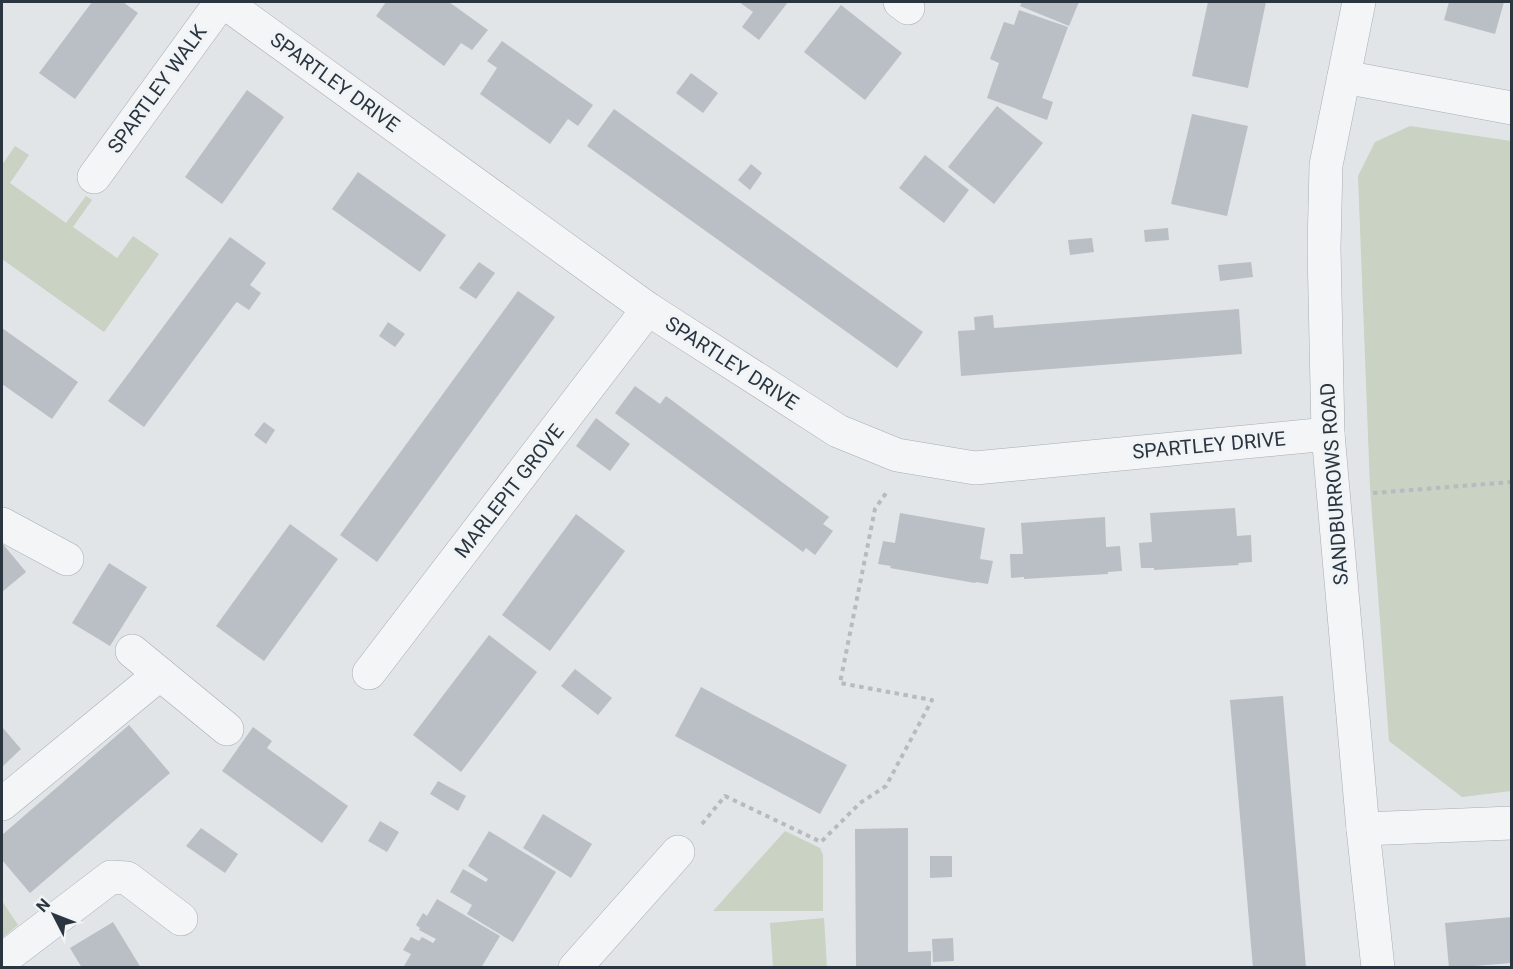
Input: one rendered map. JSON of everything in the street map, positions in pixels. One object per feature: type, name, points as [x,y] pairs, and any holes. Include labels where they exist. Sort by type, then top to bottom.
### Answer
[{"type":"street","name":"SPARTLEY WALK","points":[[94,177],[222,2]]},
{"type":"street","name":"SPARTLEY DRIVE","points":[[222,2],[648,309],[838,431],[897,455],[975,468],[1328,434]]},
{"type":"street","name":"SANDBURROWS ROAD","points":[[1359,2],[1326,165],[1324,248],[1328,434],[1363,830],[1378,968]]},
{"type":"street","points":[[1344,77],[1512,108]]},
{"type":"street","name":"MARLEPIT GROVE","points":[[369,674],[648,309]]},
{"type":"street","points":[[2,524],[67,560]]},
{"type":"street","points":[[132,651],[227,729]]},
{"type":"street","points":[[2,804],[160,674]]},
{"type":"street","points":[[1363,830],[1512,823]]},
{"type":"street","points":[[575,968],[678,852]]},
{"type":"street","points":[[2,960],[111,877],[127,878],[180,919]]},
{"type":"path","points":[[678,852],[725,796],[821,842],[860,803],[886,786],[933,700],[840,683],[875,509],[911,457]]},
{"type":"path","points":[[1333,495],[1512,482]]},
{"type":"green space","points":[[1410,126],[1511,141],[1511,791],[1462,797],[1389,741],[1370,487],[1358,176],[1375,142]]},
{"type":"green space","points":[[15,146],[29,155],[10,183],[66,223],[86,196],[92,200],[73,227],[117,258],[133,236],[159,254],[104,332],[2,259],[2,165]]},
{"type":"green space","points":[[785,831],[820,848],[823,855],[823,911],[713,911]]},
{"type":"green space","points":[[2,901],[18,925],[2,938]]},
{"type":"green space","points":[[824,918],[827,967],[773,967],[770,923]]},
{"type":"building","points":[[92,2],[123,2],[138,13],[75,99],[39,73]]},
{"type":"building","points":[[386,2],[449,2],[488,30],[472,50],[461,43],[444,66],[376,16]]},
{"type":"building","points":[[739,2],[788,2],[759,40],[742,27],[753,12]]},
{"type":"building","points":[[1022,2],[1079,2],[1069,26],[1020,6]]},
{"type":"building","points":[[1208,2],[1266,2],[1248,88],[1192,76]]},
{"type":"building","points":[[1449,2],[1504,2],[1495,34],[1444,20]]},
{"type":"building","points":[[841,5],[902,53],[865,100],[804,52]]},
{"type":"building","points":[[1019,10],[1068,27],[1042,98],[1053,102],[1047,120],[987,98],[999,63],[990,59],[1004,22],[1014,25]]},
{"type":"building","points":[[502,41],[593,105],[578,126],[568,119],[550,144],[480,94],[497,68],[487,61]]},
{"type":"building","points":[[691,73],[718,93],[703,113],[676,93]]},
{"type":"building","points":[[247,90],[284,117],[222,204],[185,177]]},
{"type":"building","points":[[997,106],[1043,143],[994,204],[948,167]]},
{"type":"building","points":[[614,109],[923,332],[897,368],[587,146]]},
{"type":"building","points":[[1192,114],[1248,126],[1227,216],[1171,204]]},
{"type":"building","points":[[925,155],[969,190],[944,223],[899,188]]},
{"type":"building","points":[[751,164],[762,173],[750,190],[738,180]]},
{"type":"building","points":[[358,172],[446,235],[420,272],[332,209]]},
{"type":"building","points":[[1168,228],[1169,240],[1145,242],[1144,230]]},
{"type":"building","points":[[230,237],[266,263],[250,285],[261,293],[249,310],[237,302],[235,304],[144,427],[108,401]]},
{"type":"building","points":[[1092,238],[1094,252],[1070,255],[1068,240]]},
{"type":"building","points":[[479,262],[495,273],[476,299],[459,288]]},
{"type":"building","points":[[1251,262],[1253,277],[1220,281],[1218,265]]},
{"type":"building","points":[[518,291],[555,317],[377,562],[340,535]]},
{"type":"building","points":[[1239,309],[1242,354],[961,376],[958,331],[975,330],[974,317],[993,315],[994,328]]},
{"type":"building","points":[[388,322],[405,334],[395,347],[379,336]]},
{"type":"building","points":[[2,328],[78,382],[52,419],[2,384]]},
{"type":"building","points":[[635,386],[660,404],[666,396],[829,517],[823,524],[833,531],[815,555],[806,548],[803,552],[615,413]]},
{"type":"building","points":[[596,418],[630,444],[610,471],[576,446]]},
{"type":"building","points":[[264,422],[275,430],[266,444],[254,435]]},
{"type":"building","points":[[1235,508],[1237,536],[1251,535],[1252,562],[1238,563],[1239,565],[1154,570],[1154,568],[1141,568],[1139,543],[1152,542],[1150,513]]},
{"type":"building","points":[[900,513],[985,528],[980,559],[993,561],[988,584],[878,564],[883,541],[895,543]]},
{"type":"building","points":[[576,514],[625,551],[550,651],[502,615]]},
{"type":"building","points":[[1105,517],[1106,547],[1120,546],[1122,571],[1108,572],[1108,574],[1011,578],[1010,554],[1023,554],[1021,523]]},
{"type":"building","points":[[290,524],[338,559],[264,661],[216,626]]},
{"type":"building","points":[[2,543],[26,572],[2,592]]},
{"type":"building","points":[[109,563],[147,587],[110,646],[72,623]]},
{"type":"building","points":[[489,635],[537,672],[461,772],[413,735]]},
{"type":"building","points":[[575,669],[612,698],[598,715],[561,686]]},
{"type":"building","points":[[701,687],[847,765],[820,814],[675,736]]},
{"type":"building","points":[[1283,696],[1306,968],[1253,968],[1230,700]]},
{"type":"building","points":[[129,725],[170,773],[30,893],[2,860],[2,835]]},
{"type":"building","points":[[2,727],[21,749],[2,767]]},
{"type":"building","points":[[253,727],[272,741],[267,748],[348,806],[322,843],[222,771]]},
{"type":"building","points":[[438,781],[466,796],[458,811],[430,794]]},
{"type":"building","points":[[543,814],[592,844],[571,878],[523,848]]},
{"type":"building","points":[[380,821],[399,832],[387,852],[368,841]]},
{"type":"building","points":[[201,828],[238,854],[225,873],[186,846]]},
{"type":"building","points":[[908,828],[908,952],[931,951],[931,968],[856,968],[855,829]]},
{"type":"building","points":[[489,831],[556,872],[513,942],[467,914],[472,905],[450,892],[463,869],[486,882],[488,879],[468,866]]},
{"type":"building","points":[[930,856],[952,856],[952,877],[930,878]]},
{"type":"building","points":[[437,899],[500,936],[481,968],[403,968],[411,954],[403,950],[411,937],[419,941],[422,937],[433,943],[436,939],[419,930],[420,928],[416,925],[423,913],[427,916]]},
{"type":"building","points":[[1512,917],[1512,963],[1449,968],[1445,923]]},
{"type":"building","points":[[113,922],[141,968],[82,968],[70,948]]},
{"type":"building","points":[[953,938],[954,961],[933,962],[932,939]]}]
